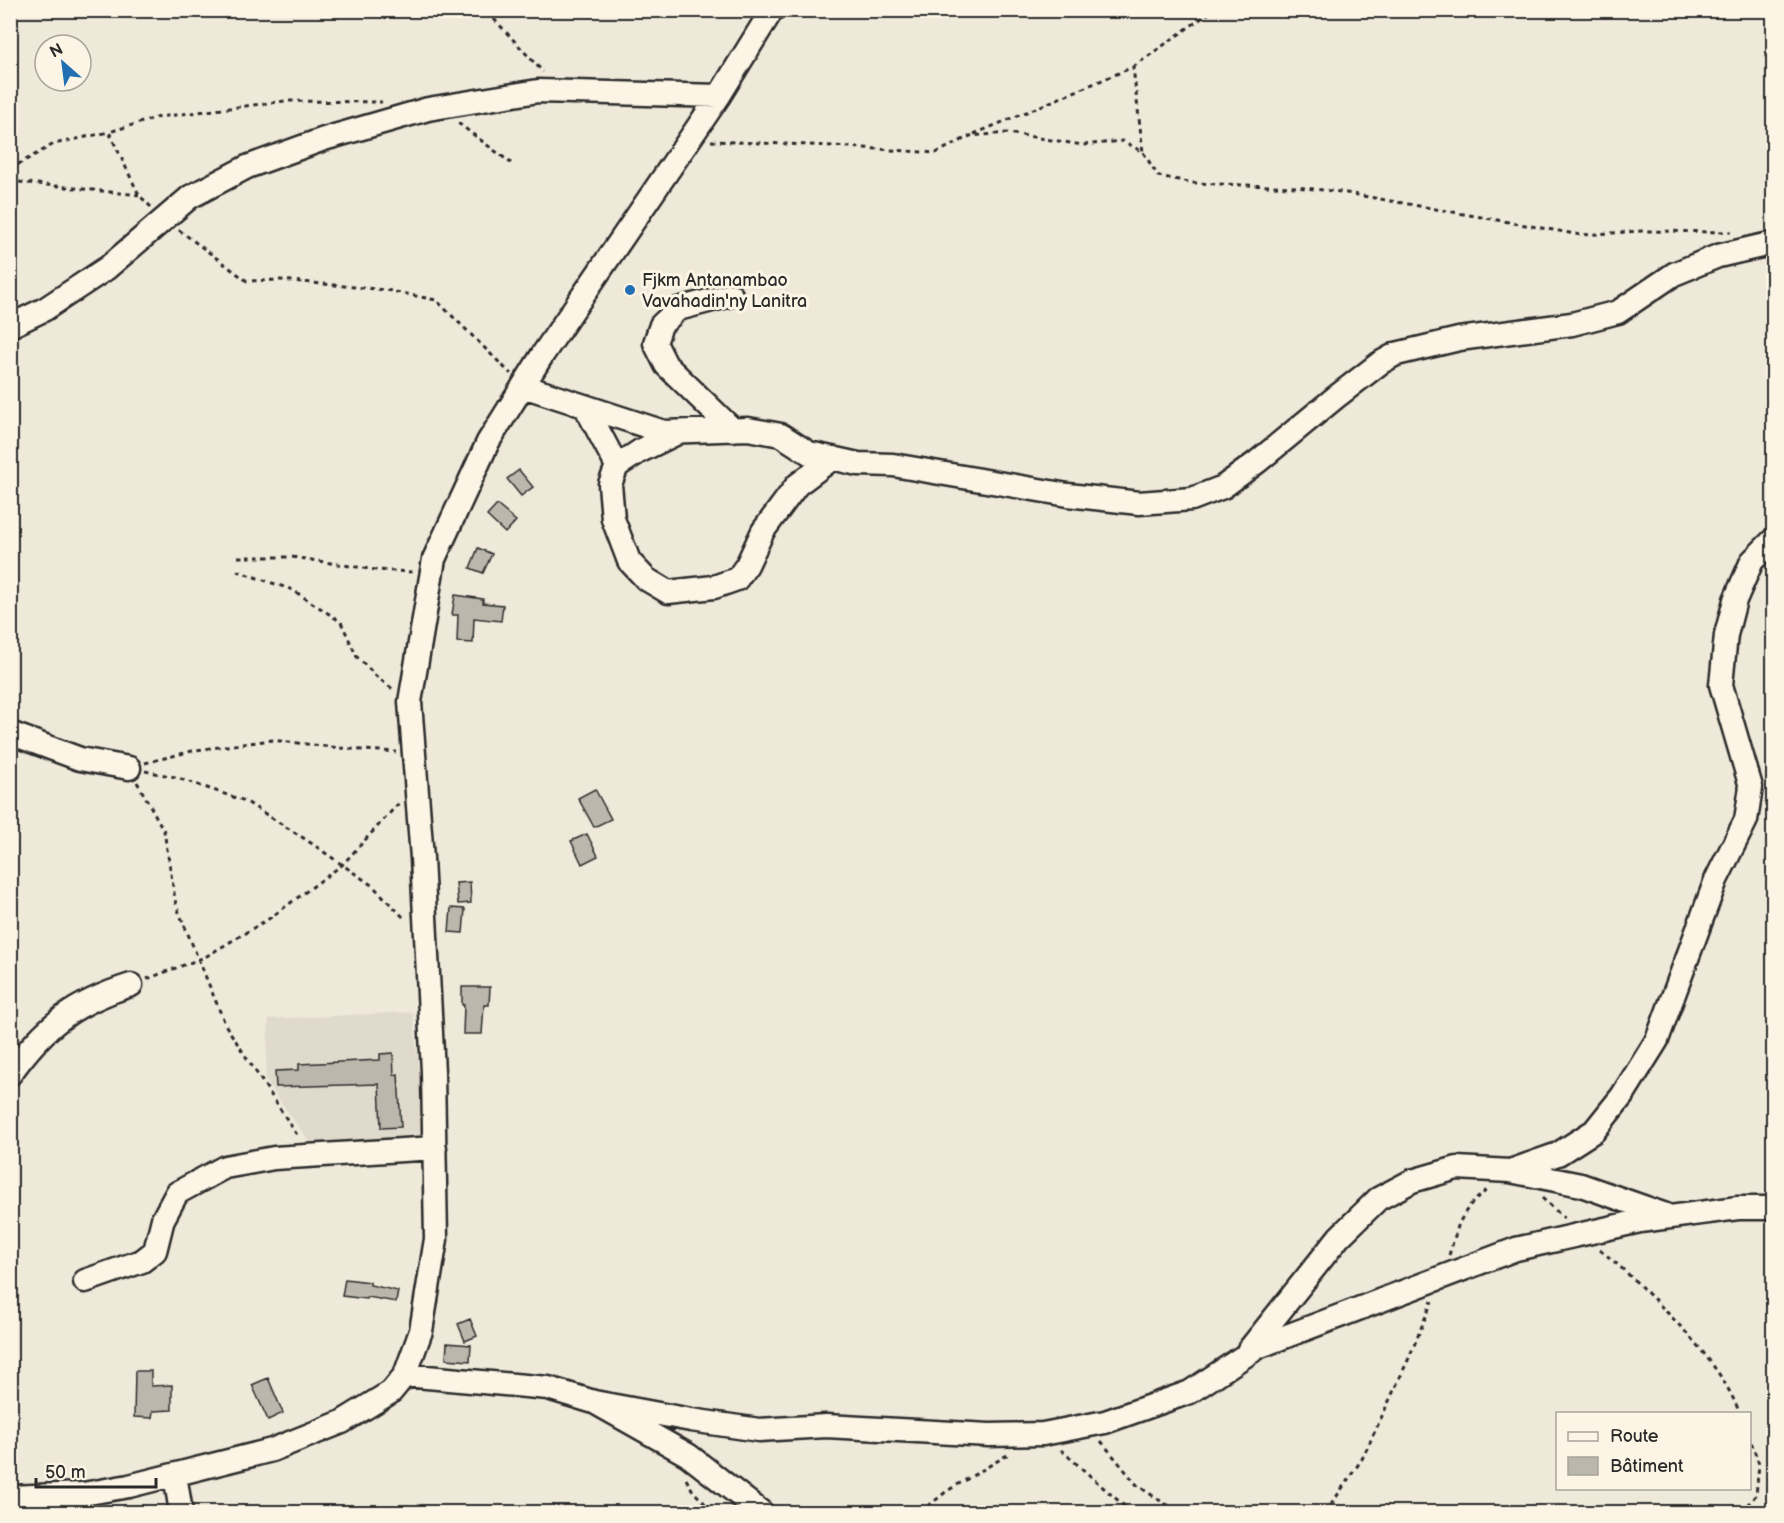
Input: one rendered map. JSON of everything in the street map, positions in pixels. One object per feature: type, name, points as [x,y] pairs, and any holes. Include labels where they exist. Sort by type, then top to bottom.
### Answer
[{"type":"street","points":[[10,1497],[83,1494],[175,1475],[272,1450],[332,1427],[391,1392],[405,1375],[421,1331],[436,1239],[435,1148],[426,945],[410,702],[434,559],[488,442],[523,386],[719,96],[772,10]]},
{"type":"street","points":[[10,326],[45,309],[107,268],[190,197],[247,167],[324,140],[437,108],[538,91],[719,96]]},
{"type":"street","points":[[523,386],[664,432],[748,429],[781,435],[809,453],[858,464],[893,465],[1068,495],[1139,503],[1192,499],[1223,486],[1257,462],[1345,390],[1380,363],[1396,354],[1459,339],[1572,324],[1618,312],[1674,274],[1718,256],[1773,243]]},
{"type":"street","points":[[731,295],[678,309],[661,325],[655,343],[666,365],[733,429]]},
{"type":"street","points":[[585,406],[617,466]]},
{"type":"street","points":[[681,431],[640,451],[617,466],[610,484],[613,519],[629,561],[646,579],[668,592],[714,587],[737,579],[747,565],[763,531],[797,485],[833,458]]},
{"type":"street","points":[[1510,1171],[1558,1154],[1594,1131],[1622,1096],[1657,1040],[1716,880],[1746,820],[1751,787],[1721,685],[1726,635],[1735,600],[1752,561],[1773,539]]},
{"type":"street","points":[[10,733],[80,759],[129,768]]},
{"type":"street","points":[[10,1074],[30,1047],[53,1024],[81,1004],[131,985]]},
{"type":"street","points":[[84,1281],[142,1261],[155,1251],[163,1219],[177,1193],[225,1167],[274,1158],[435,1148]]},
{"type":"street","points":[[1244,1357],[1339,1238],[1378,1199],[1412,1181],[1457,1168],[1510,1171],[1581,1185],[1671,1217]]},
{"type":"street","points":[[405,1375],[548,1388],[594,1402],[759,1430],[826,1426],[989,1435],[1043,1434],[1105,1422],[1190,1392],[1258,1347],[1516,1249],[1640,1221],[1738,1208],[1773,1208]]},
{"type":"street","points":[[594,1402],[688,1455],[761,1512]]},
{"type":"street","points":[[175,1475],[181,1512]]},
{"type":"path","points":[[493,10],[494,19],[561,92]]},
{"type":"path","points":[[688,140],[936,153],[970,136],[1133,67],[1213,10]]},
{"type":"path","points":[[1133,67],[1143,152],[1158,176],[1194,183],[1296,187],[1341,192],[1581,235],[1642,231],[1732,232]]},
{"type":"path","points":[[10,169],[54,144],[109,132],[159,117],[285,101],[387,102]]},
{"type":"path","points":[[437,108],[511,163]]},
{"type":"path","points":[[109,132],[139,195],[164,219],[247,281],[281,280],[386,290],[436,300],[523,386]]},
{"type":"path","points":[[970,136],[1008,133],[1083,145],[1123,141],[1143,152]]},
{"type":"path","points":[[10,182],[139,195]]},
{"type":"path","points":[[238,557],[292,557],[376,570],[432,573]]},
{"type":"path","points":[[237,571],[293,590],[341,622],[357,657],[377,677],[410,702]]},
{"type":"path","points":[[129,768],[196,750],[272,740],[348,749],[413,753]]},
{"type":"path","points":[[129,768],[175,777],[245,801],[373,886],[397,910],[426,945]]},
{"type":"path","points":[[129,768],[164,831],[176,904],[226,1026],[311,1155]]},
{"type":"path","points":[[131,985],[198,960],[270,918],[342,865],[416,785]]},
{"type":"path","points":[[1326,1512],[1362,1459],[1409,1358],[1442,1276],[1460,1223],[1469,1206],[1510,1171]]},
{"type":"path","points":[[1540,1196],[1581,1234],[1622,1267],[1696,1342],[1732,1395],[1740,1412]]},
{"type":"path","points":[[1084,1426],[1107,1446],[1137,1485],[1165,1504],[1191,1512]]},
{"type":"path","points":[[1043,1434],[1131,1512]]},
{"type":"path","points":[[1741,1512],[1756,1496],[1759,1464],[1751,1444]]},
{"type":"path","points":[[921,1512],[947,1491],[1018,1449]]},
{"type":"shaded area","points":[[413,1012],[426,1142],[314,1148],[265,1080],[269,1019]]},
{"type":"building","points":[[519,470],[533,487],[521,496],[507,479]]},
{"type":"building","points":[[497,505],[516,521],[505,533],[487,516]]},
{"type":"building","points":[[478,548],[492,554],[483,573],[470,568]]},
{"type":"building","points":[[455,595],[483,599],[483,603],[503,605],[501,621],[474,618],[473,643],[457,642],[458,615],[452,615]]},
{"type":"building","points":[[595,789],[611,819],[594,827],[578,798]]},
{"type":"building","points":[[587,834],[598,856],[582,864],[571,841]]},
{"type":"building","points":[[470,882],[471,903],[458,904],[456,883]]},
{"type":"building","points":[[451,908],[465,909],[463,933],[449,932]]},
{"type":"building","points":[[462,987],[490,987],[489,1005],[484,1005],[482,1034],[463,1034]]},
{"type":"building","points":[[393,1053],[394,1075],[398,1074],[401,1127],[381,1128],[379,1084],[276,1087],[275,1071],[299,1070],[299,1064],[380,1060],[380,1054]]},
{"type":"building","points":[[345,1279],[370,1282],[370,1285],[398,1291],[396,1302],[368,1297],[367,1299],[342,1296]]},
{"type":"building","points":[[470,1319],[477,1336],[465,1341],[458,1324]]},
{"type":"building","points":[[447,1343],[471,1345],[470,1361],[446,1359]]},
{"type":"building","points":[[135,1371],[151,1371],[151,1386],[172,1385],[172,1410],[153,1411],[152,1418],[134,1417]]},
{"type":"building","points":[[268,1378],[283,1413],[268,1420],[252,1385]]},
{"type":"place","name":"Fjkm Antanambao Vavahadin'ny Lanitra","points":[[630,290]]}]
